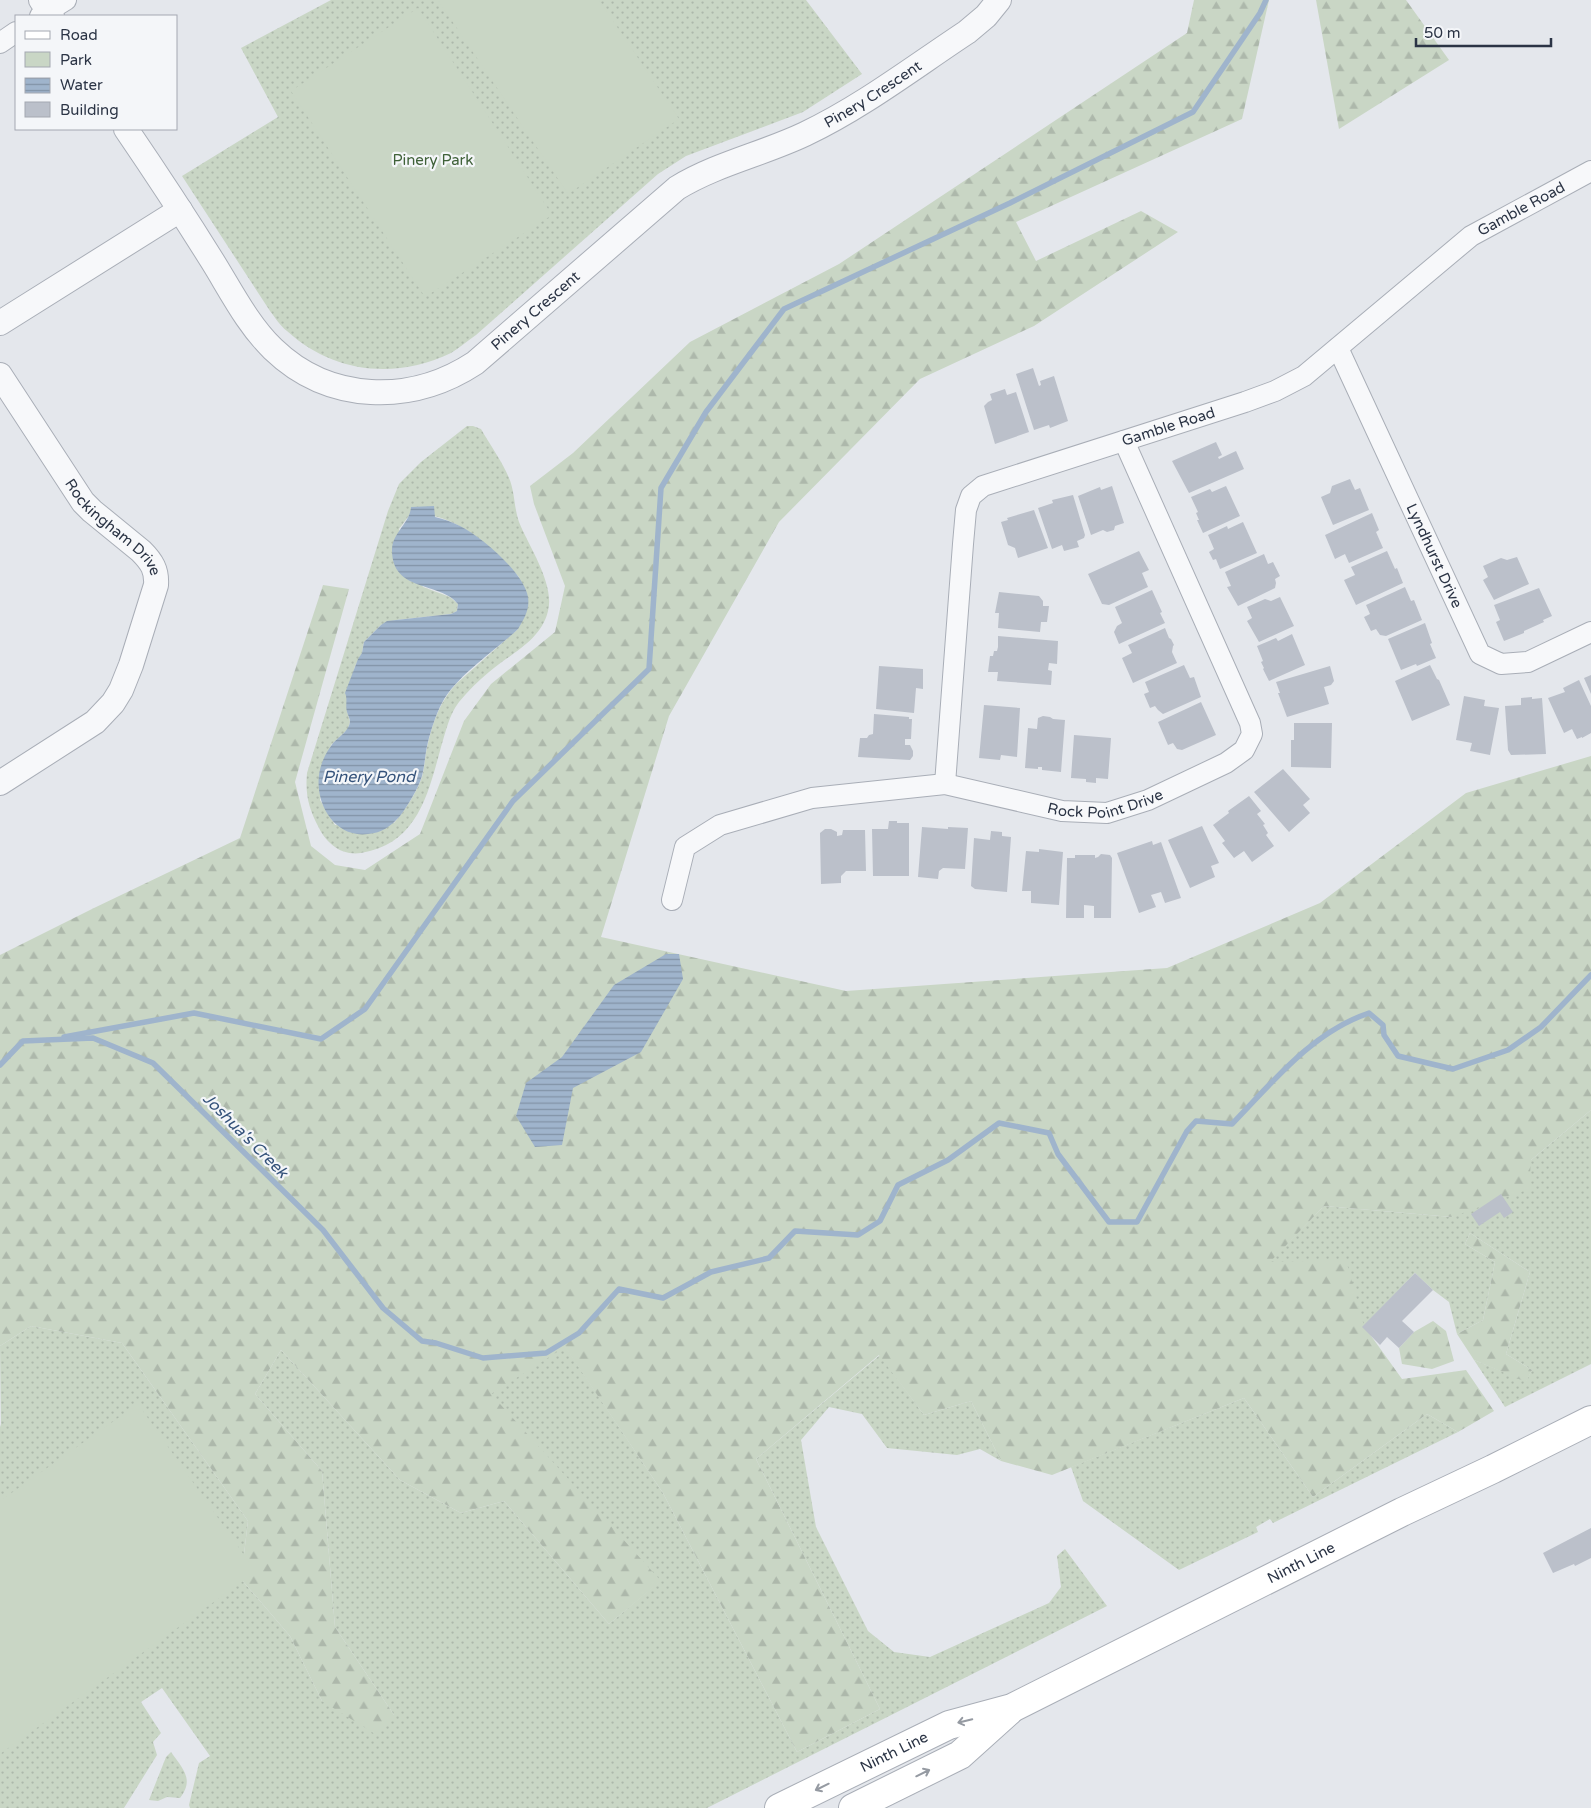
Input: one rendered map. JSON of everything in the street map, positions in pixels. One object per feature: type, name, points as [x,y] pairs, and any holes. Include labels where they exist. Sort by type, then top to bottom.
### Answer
[{"type":"main road","name":"Ninth Line","points":[[778,1808],[949,1725],[1012,1708],[1402,1512],[1591,1420]]},
{"type":"main road","name":"Ninth Line","points":[[853,1808],[960,1755],[1012,1708]]},
{"type":"street","name":"Pinery Crescent","points":[[127,130],[180,210],[251,324],[272,349],[293,366],[325,382],[360,392],[388,393],[426,386],[461,372],[488,353],[677,188],[694,178],[802,136],[834,120],[967,32],[986,16],[999,0]]},
{"type":"street","points":[[0,43],[15,33]]},
{"type":"street","name":"Gamble Road","points":[[945,784],[966,510],[971,496],[982,486],[1276,391],[1304,376],[1471,236],[1591,171]]},
{"type":"street","points":[[0,323],[180,210]]},
{"type":"street","name":"Lyndhurst Drive","points":[[1338,348],[1480,654],[1501,664],[1528,662],[1591,632]]},
{"type":"street","name":"Rockingham Drive","points":[[0,374],[83,502],[142,551],[157,573],[156,584],[131,665],[121,690],[113,703],[95,722],[0,783]]},
{"type":"street","name":"Rock Point Drive","points":[[672,900],[685,847],[720,825],[812,798],[945,784],[1062,811],[1107,813],[1148,800],[1226,763],[1244,750],[1252,734],[1250,723],[1124,441]]},
{"type":"green space","name":"Pinery Park","points":[[331,0],[806,0],[862,74],[803,112],[686,156],[658,174],[476,335],[451,353],[430,362],[408,367],[387,369],[365,368],[344,364],[324,356],[305,345],[282,327],[182,176],[278,117],[241,48]]},
{"type":"green space","points":[[438,0],[599,0],[679,119],[568,194]]},
{"type":"green space","points":[[1194,0],[1269,0],[1242,119],[1016,222],[1036,261],[1141,211],[1178,232],[1034,326],[920,379],[779,522],[669,716],[601,937],[846,991],[1167,968],[1320,903],[1466,793],[1591,756],[1591,1110],[1531,1160],[1529,1189],[1452,1217],[1324,1206],[1270,1262],[1346,1260],[1364,1326],[1402,1379],[1466,1370],[1494,1411],[1458,1432],[1427,1414],[1313,1497],[1244,1398],[1052,1475],[1001,1461],[971,1401],[924,1415],[879,1355],[756,1459],[880,1709],[797,1752],[663,1493],[565,1347],[491,1394],[661,1581],[609,1624],[504,1501],[461,1513],[400,1480],[281,1350],[255,1394],[322,1471],[335,1627],[394,1715],[375,1734],[322,1701],[290,1636],[241,1579],[248,1521],[122,1343],[31,1326],[0,1346],[0,955],[240,838],[323,585],[349,589],[295,782],[311,846],[335,865],[365,870],[420,834],[464,721],[491,684],[555,632],[565,586],[534,504],[530,486],[573,453],[690,342],[839,264],[1187,33]]},
{"type":"green space","points":[[1316,0],[1406,0],[1449,60],[1339,129]]},
{"type":"green space","points":[[418,8],[552,215],[425,297],[291,91]]},
{"type":"green space","points":[[467,426],[481,429],[509,478],[519,522],[545,578],[549,600],[548,611],[539,631],[532,639],[497,665],[459,702],[448,723],[425,799],[417,815],[407,828],[395,839],[380,848],[361,853],[348,853],[336,848],[322,834],[308,802],[307,773],[388,511],[399,484],[421,462]],"holes":[[[411,513],[438,517],[461,527],[482,541],[519,577],[518,629],[456,684],[446,697],[432,727],[420,783],[410,802],[394,823],[335,825],[320,800],[331,745],[348,729],[350,722],[347,711],[347,697],[355,666],[362,653],[364,642],[381,625],[396,620],[451,614],[457,611],[458,604],[450,597],[423,587],[399,529]]]},
{"type":"green space","points":[[1591,1110],[1591,1364],[1505,1407],[1474,1360],[1526,1381],[1532,1370],[1506,1354],[1530,1272],[1470,1233],[1465,1244],[1495,1262],[1483,1320],[1457,1334],[1449,1302],[1415,1273],[1364,1326],[1269,1262],[1324,1206],[1452,1217],[1531,1160]]},
{"type":"green space","points":[[1470,1233],[1530,1272],[1506,1354],[1532,1370],[1526,1382],[1474,1360],[1457,1334],[1483,1320],[1495,1262],[1465,1244]]},
{"type":"green space","points":[[1433,1321],[1446,1331],[1454,1361],[1432,1369],[1402,1364],[1399,1348],[1414,1332]]},
{"type":"green space","points":[[31,1326],[122,1343],[248,1521],[241,1579],[290,1636],[322,1701],[394,1715],[335,1627],[322,1471],[255,1394],[281,1350],[400,1480],[461,1513],[504,1501],[609,1624],[660,1581],[490,1394],[565,1346],[663,1493],[797,1752],[880,1709],[756,1459],[880,1355],[924,1415],[971,1401],[1001,1461],[980,1449],[957,1455],[887,1448],[862,1414],[829,1407],[801,1440],[816,1527],[868,1631],[894,1652],[930,1657],[1049,1603],[1061,1587],[1057,1556],[1065,1549],[1107,1606],[707,1808],[190,1808],[189,1805],[199,1763],[210,1756],[162,1688],[141,1702],[161,1733],[153,1742],[157,1755],[124,1808],[0,1808],[0,1346]]},
{"type":"green space","points":[[1244,1398],[1313,1497],[1427,1414],[1458,1432],[1273,1523],[1270,1519],[1256,1527],[1258,1532],[1179,1570],[1083,1501],[1071,1467]]},
{"type":"green space","points":[[138,1404],[256,1572],[0,1754],[0,1501]]},
{"type":"green space","points":[[171,1752],[183,1769],[187,1779],[184,1791],[180,1798],[167,1797],[158,1801],[149,1800],[166,1757]]},
{"type":"water","name":"Pinery Pond","points":[[434,506],[435,517],[454,523],[469,531],[490,547],[511,567],[525,588],[528,597],[527,610],[518,629],[466,674],[448,693],[442,703],[429,737],[420,781],[400,816],[382,831],[355,834],[343,829],[326,812],[321,800],[319,775],[329,749],[349,726],[350,721],[346,709],[345,693],[362,653],[364,642],[387,621],[451,614],[457,611],[458,604],[450,597],[408,580],[399,573],[394,563],[393,543],[408,518],[411,507]]},
{"type":"water","points":[[666,954],[679,954],[683,979],[641,1052],[573,1088],[562,1145],[535,1147],[516,1116],[526,1083],[562,1057],[614,985]]},
{"type":"building","points":[[1033,368],[1039,386],[1041,385],[1040,381],[1054,376],[1068,421],[1050,428],[1049,425],[1034,430],[1016,374]]},
{"type":"building","points":[[1005,389],[1007,395],[1016,392],[1029,432],[995,444],[984,406],[992,400],[990,394]]},
{"type":"building","points":[[1216,442],[1222,455],[1218,457],[1219,459],[1236,451],[1244,469],[1189,493],[1172,461]]},
{"type":"building","points":[[1350,479],[1355,490],[1360,488],[1369,510],[1333,525],[1321,497],[1330,493],[1332,486]]},
{"type":"building","points":[[1112,486],[1124,523],[1115,526],[1114,530],[1107,532],[1103,530],[1091,535],[1078,496],[1100,487],[1101,490]]},
{"type":"building","points":[[1226,486],[1240,516],[1203,533],[1197,520],[1199,520],[1196,513],[1198,512],[1191,497],[1210,489],[1212,492]]},
{"type":"building","points":[[1073,495],[1085,535],[1084,538],[1077,541],[1079,547],[1064,551],[1062,545],[1052,549],[1038,508],[1053,503],[1052,500]]},
{"type":"building","points":[[1034,510],[1048,548],[1018,558],[1015,548],[1008,545],[1001,522],[1008,520],[1007,518]]},
{"type":"building","points":[[1372,513],[1379,530],[1376,532],[1383,548],[1349,563],[1345,554],[1335,559],[1325,535]]},
{"type":"building","points":[[1243,522],[1257,553],[1220,569],[1216,559],[1213,560],[1209,552],[1214,549],[1208,535],[1227,526],[1228,529]]},
{"type":"building","points":[[1139,551],[1149,570],[1142,573],[1148,587],[1109,605],[1102,604],[1088,574]]},
{"type":"building","points":[[1387,551],[1403,583],[1356,605],[1344,580],[1355,575],[1351,567]]},
{"type":"building","points":[[1264,554],[1268,564],[1273,562],[1280,576],[1275,579],[1275,588],[1238,606],[1227,587],[1231,586],[1225,572]]},
{"type":"building","points":[[1517,557],[1529,584],[1494,600],[1483,580],[1488,577],[1483,566],[1501,558],[1507,560]]},
{"type":"building","points":[[1405,587],[1411,601],[1414,600],[1422,620],[1386,636],[1380,635],[1376,629],[1371,631],[1364,617],[1370,614],[1366,605]]},
{"type":"building","points":[[1539,588],[1552,616],[1543,620],[1544,622],[1524,631],[1524,633],[1504,641],[1496,622],[1500,620],[1494,605]]},
{"type":"building","points":[[1152,590],[1165,623],[1119,644],[1114,632],[1117,626],[1122,623],[1115,607]]},
{"type":"building","points":[[999,592],[1039,596],[1043,601],[1043,606],[1049,606],[1047,622],[1041,622],[1040,632],[998,628],[999,613],[995,613]]},
{"type":"building","points":[[1280,597],[1294,626],[1259,642],[1247,621],[1252,618],[1247,607],[1265,599],[1271,601]]},
{"type":"building","points":[[1425,623],[1432,643],[1430,644],[1436,658],[1401,670],[1388,639]]},
{"type":"building","points":[[1165,628],[1174,645],[1172,652],[1177,663],[1133,683],[1122,658],[1132,653],[1128,645]]},
{"type":"building","points":[[1292,634],[1305,665],[1269,681],[1263,669],[1261,662],[1263,661],[1257,646],[1276,638],[1278,641]]},
{"type":"building","points":[[998,636],[1058,641],[1057,664],[1049,663],[1048,670],[1052,671],[1051,685],[997,681],[998,672],[988,672],[990,656],[993,656],[994,651],[997,651]]},
{"type":"building","points":[[1184,665],[1190,678],[1194,677],[1201,697],[1163,714],[1155,706],[1150,708],[1144,694],[1149,692],[1145,682]]},
{"type":"building","points":[[1430,665],[1450,705],[1412,721],[1395,681]]},
{"type":"building","points":[[879,666],[923,669],[923,689],[916,688],[914,713],[876,709]]},
{"type":"building","points":[[1330,666],[1334,681],[1331,685],[1324,687],[1329,704],[1287,717],[1276,682]]},
{"type":"building","points":[[1591,675],[1591,694],[1584,678]]},
{"type":"building","points":[[1579,680],[1591,706],[1591,733],[1577,739],[1572,729],[1564,733],[1548,698],[1565,692],[1563,688]]},
{"type":"building","points":[[1464,696],[1485,700],[1484,706],[1499,708],[1490,755],[1470,751],[1472,743],[1456,740]]},
{"type":"building","points":[[1532,697],[1532,699],[1542,698],[1546,754],[1511,755],[1508,750],[1505,706],[1521,705],[1521,698]]},
{"type":"building","points":[[1201,702],[1216,735],[1182,750],[1177,749],[1173,743],[1168,745],[1158,722]]},
{"type":"building","points":[[984,705],[1020,708],[1017,757],[1001,755],[1000,760],[979,758]]},
{"type":"building","points":[[874,714],[909,717],[909,719],[912,719],[911,739],[905,739],[905,745],[910,745],[913,751],[913,756],[910,760],[858,757],[860,738],[867,738],[873,734]]},
{"type":"building","points":[[1043,716],[1065,720],[1061,772],[1042,770],[1042,767],[1038,767],[1038,769],[1025,768],[1028,728],[1037,729],[1038,718]]},
{"type":"building","points":[[1294,723],[1332,723],[1331,768],[1291,767],[1291,740],[1294,740]]},
{"type":"building","points":[[1074,735],[1111,738],[1108,779],[1096,778],[1096,783],[1086,782],[1086,779],[1071,778]]},
{"type":"building","points":[[1283,769],[1310,799],[1303,805],[1310,813],[1289,832],[1254,792]]},
{"type":"building","points":[[1249,796],[1261,811],[1257,814],[1265,824],[1263,825],[1268,833],[1266,835],[1274,846],[1252,862],[1244,851],[1234,858],[1222,843],[1225,841],[1213,825]]},
{"type":"building","points":[[889,821],[909,823],[909,876],[873,876],[872,829],[888,829]]},
{"type":"building","points":[[1202,826],[1219,863],[1211,866],[1215,877],[1190,888],[1168,840]]},
{"type":"building","points":[[922,827],[968,828],[965,869],[943,868],[939,871],[938,879],[918,877]]},
{"type":"building","points":[[825,829],[837,832],[837,836],[842,835],[843,830],[865,830],[866,871],[846,871],[841,876],[841,883],[821,884],[820,833]]},
{"type":"building","points":[[991,831],[1002,832],[1002,836],[1011,837],[1007,892],[975,889],[971,886],[974,838],[990,840]]},
{"type":"building","points":[[1152,841],[1153,845],[1161,842],[1181,898],[1165,903],[1161,892],[1151,895],[1156,907],[1139,913],[1117,853]]},
{"type":"building","points":[[1039,849],[1063,852],[1059,905],[1031,903],[1031,891],[1022,891],[1026,851],[1039,852]]},
{"type":"building","points":[[1101,854],[1110,855],[1112,858],[1111,918],[1094,918],[1094,906],[1084,905],[1084,918],[1066,918],[1067,858],[1075,858],[1075,855],[1095,855],[1095,858]]},
{"type":"building","points":[[1501,1194],[1513,1212],[1504,1218],[1500,1212],[1479,1226],[1471,1214]]},
{"type":"building","points":[[1415,1273],[1433,1290],[1402,1321],[1414,1332],[1399,1348],[1387,1337],[1380,1345],[1362,1327]]},
{"type":"building","points":[[1591,1528],[1591,1558],[1575,1566],[1574,1564],[1553,1573],[1543,1553]]},
{"type":"waterway","points":[[64,1037],[194,1013],[321,1039],[365,1009],[513,801],[649,669],[661,488],[706,412],[784,309],[1010,203],[1193,112],[1260,13],[1266,0]]},
{"type":"waterway","name":"Joshua's Creek","points":[[0,1065],[23,1041],[93,1038],[153,1063],[323,1230],[383,1308],[422,1341],[436,1343],[483,1358],[546,1353],[579,1333],[619,1289],[663,1298],[711,1272],[769,1258],[795,1231],[858,1235],[880,1221],[898,1185],[948,1160],[999,1123],[1049,1133],[1058,1154],[1109,1222],[1137,1222],[1187,1131],[1196,1121],[1232,1124],[1294,1060],[1329,1033],[1348,1022],[1369,1013],[1383,1025],[1384,1035],[1398,1056],[1453,1069],[1508,1050],[1541,1027],[1591,975]]}]
